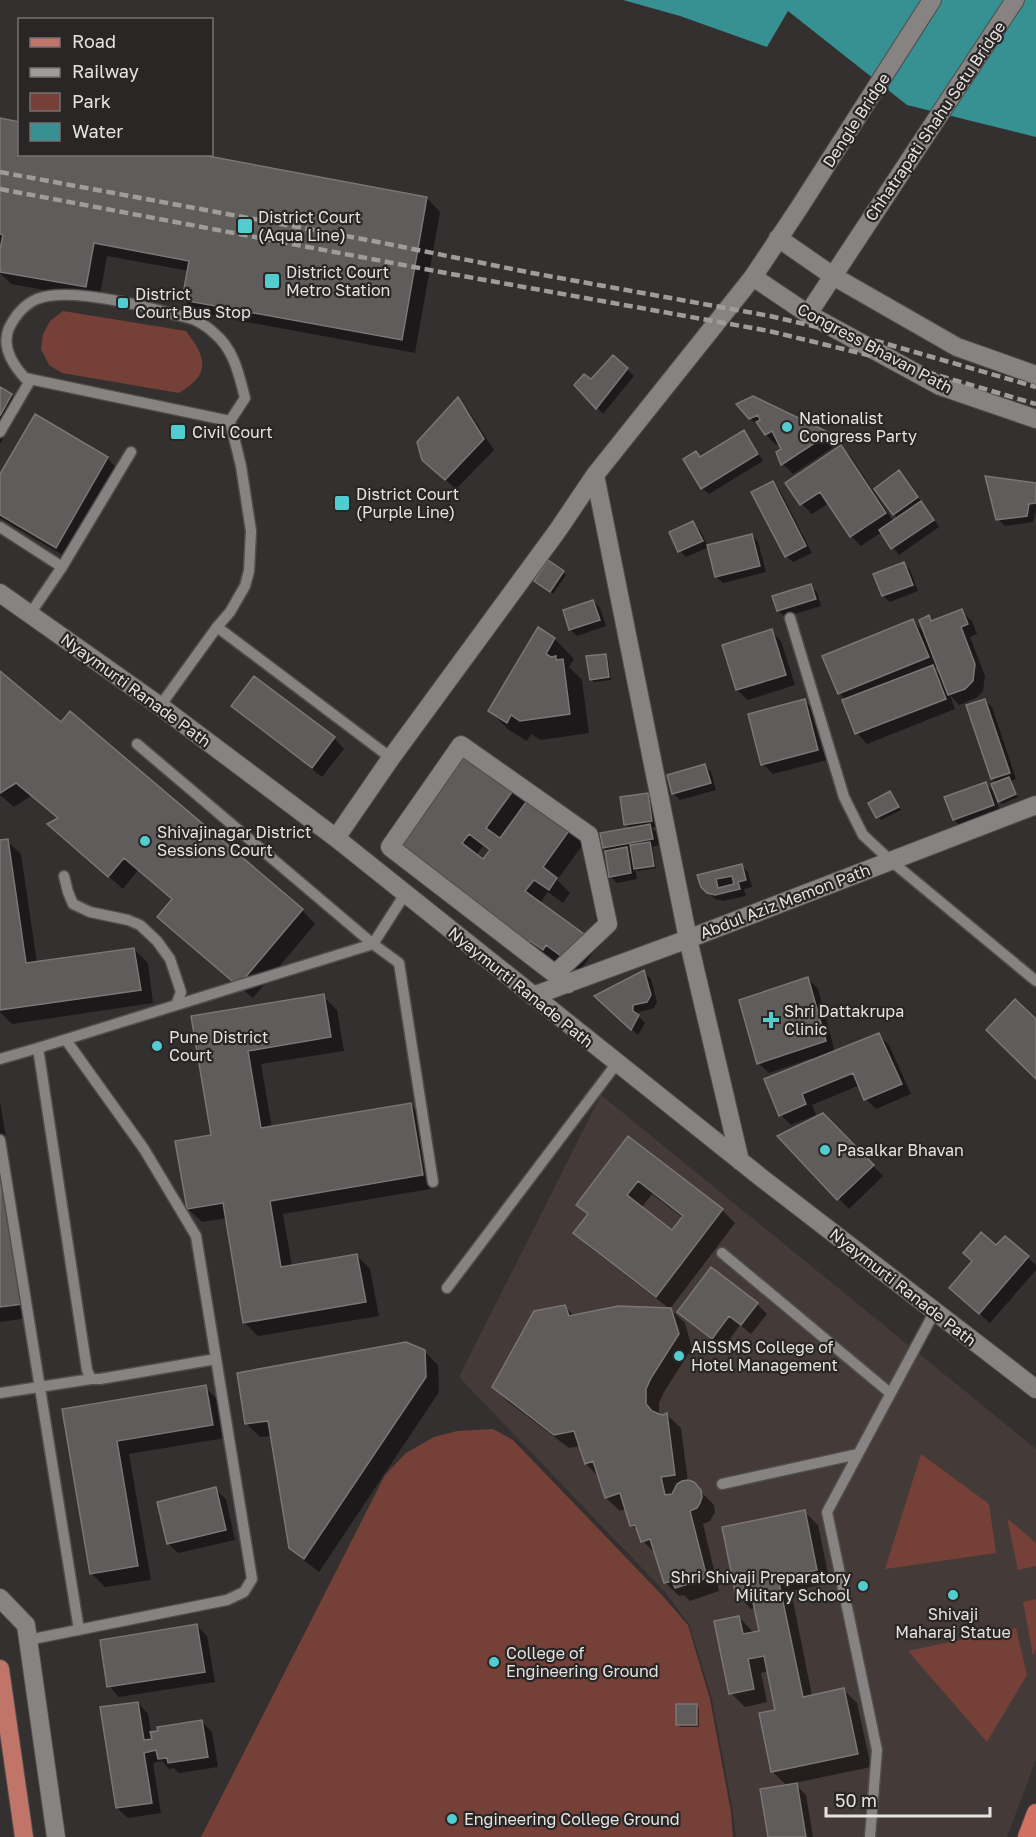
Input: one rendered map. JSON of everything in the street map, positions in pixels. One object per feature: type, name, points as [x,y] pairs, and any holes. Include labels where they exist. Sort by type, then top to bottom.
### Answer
[{"type":"highway","points":[[1027,1837],[1036,1814]]},
{"type":"main road","points":[[0,1669],[24,1837]]},
{"type":"street","name":"Dengle Bridge","points":[[336,838],[391,758],[558,530],[595,475],[753,276],[932,0]]},
{"type":"street","name":"Chhatrapati Shahu Setu Bridge","points":[[808,314],[1015,0]]},
{"type":"street","points":[[778,238],[833,276],[957,347],[1036,375]]},
{"type":"street","name":"Congress Bhavan Path","points":[[753,276],[808,314],[940,386],[1036,419]]},
{"type":"street","points":[[595,475],[688,939],[740,1161]]},
{"type":"street","name":"Nyaymurti Ranade Path","points":[[0,593],[160,706],[336,838],[740,1161],[1036,1389]]},
{"type":"street","points":[[461,745],[589,835],[608,924],[562,978],[390,847],[461,745]]},
{"type":"street","name":"Abdul Aziz Memon Path","points":[[533,996],[562,978],[688,939],[1036,805]]},
{"type":"street","points":[[0,1598],[26,1625],[56,1837]]},
{"type":"lane","points":[[160,706],[230,612],[249,571],[251,531],[241,466],[230,421],[245,398],[231,352],[216,334],[195,320],[151,308],[84,296],[58,295],[37,300],[17,312],[8,331],[7,350],[16,368],[25,378],[230,421]]},
{"type":"lane","points":[[0,432],[32,379]]},
{"type":"lane","points":[[30,614],[62,567],[131,452]]},
{"type":"lane","points":[[0,527],[62,567]]},
{"type":"lane","points":[[790,618],[844,797],[863,835],[891,861],[1036,981]]},
{"type":"lane","points":[[217,627],[391,758]]},
{"type":"lane","points":[[136,744],[373,944],[399,963],[433,1182]]},
{"type":"lane","points":[[64,876],[73,903],[90,912],[128,920],[140,925],[157,940],[170,959],[181,992],[176,1005]]},
{"type":"lane","points":[[0,1059],[373,944],[405,894]]},
{"type":"lane","points":[[28,1640],[227,1600],[244,1592],[252,1579],[196,1236],[144,1149],[66,1040]]},
{"type":"lane","points":[[38,1048],[87,1370],[91,1379]]},
{"type":"lane","points":[[447,1288],[617,1063]]},
{"type":"lane","points":[[0,1140],[79,1630]]},
{"type":"lane","points":[[722,1253],[890,1393]]},
{"type":"lane","points":[[870,1837],[877,1750],[827,1512],[935,1311]]},
{"type":"lane","points":[[1,1393],[216,1359]]},
{"type":"lane","points":[[722,1484],[858,1454]]},
{"type":"shaded area","points":[[601,1095],[1036,1449],[1036,1760],[1007,1837],[736,1837],[712,1699],[689,1624],[664,1591],[459,1377]]},
{"type":"green space","points":[[63,311],[186,331],[201,357],[201,372],[190,386],[179,393],[62,373],[49,365],[41,349],[43,334],[50,321]]},
{"type":"green space","name":"College of Engineering Ground","points":[[493,1429],[513,1440],[688,1625],[710,1699],[731,1812],[733,1837],[201,1837],[385,1475],[406,1453],[434,1437],[457,1431]]},
{"type":"green space","points":[[921,1454],[989,1504],[996,1553],[885,1569]]},
{"type":"green space","points":[[1007,1518],[1036,1543],[1036,1566],[1018,1570]]},
{"type":"green space","points":[[1036,1599],[1036,1649],[1033,1655],[1023,1602]]},
{"type":"green space","points":[[1016,1628],[1027,1675],[987,1742],[908,1651]]},
{"type":"water","points":[[623,0],[1036,0],[1036,137],[907,105],[788,11],[767,47],[680,16]]},
{"type":"building","points":[[0,118],[18,122],[18,156],[208,156],[427,197],[402,340],[182,300],[189,261],[94,243],[86,287],[0,272],[0,249],[3,235],[0,234]]},
{"type":"building","points":[[613,355],[628,368],[596,409],[574,385],[584,374],[591,379]]},
{"type":"building","points":[[0,387],[12,394],[0,416]]},
{"type":"building","name":"Nationalist Congress Party","points":[[753,396],[830,433],[781,465],[776,452],[781,449],[772,431],[765,435],[756,422],[760,420],[758,415],[749,419],[736,404]]},
{"type":"building","points":[[458,397],[484,439],[445,480],[422,460],[417,442]]},
{"type":"building","points":[[35,414],[108,457],[56,548],[0,515],[0,474]]},
{"type":"building","points":[[744,430],[758,454],[701,489],[683,459],[696,451],[700,457]]},
{"type":"building","points":[[841,445],[886,513],[850,537],[820,492],[800,505],[785,483]]},
{"type":"building","points":[[899,470],[918,497],[893,515],[874,489]]},
{"type":"building","points":[[985,476],[1036,483],[1036,503],[1029,504],[1027,516],[996,520]]},
{"type":"building","points":[[773,481],[806,546],[785,557],[751,492]]},
{"type":"building","points":[[921,501],[934,520],[891,549],[879,530]]},
{"type":"building","points":[[693,521],[703,541],[678,552],[669,532]]},
{"type":"building","points":[[752,534],[760,566],[715,577],[707,545]]},
{"type":"building","points":[[548,560],[564,571],[550,592],[534,581]]},
{"type":"building","points":[[904,562],[913,585],[882,596],[873,574]]},
{"type":"building","points":[[811,584],[816,599],[777,611],[772,596]]},
{"type":"building","points":[[593,600],[600,620],[569,630],[563,610]]},
{"type":"building","points":[[962,609],[968,624],[961,627],[975,664],[973,681],[965,689],[948,695],[919,620],[929,615],[931,621]]},
{"type":"building","points":[[913,619],[929,657],[838,694],[822,656]]},
{"type":"building","points":[[538,627],[555,638],[546,654],[551,657],[556,656],[556,660],[563,659],[570,714],[520,721],[511,715],[507,723],[488,711]]},
{"type":"building","points":[[772,629],[786,675],[736,690],[722,645]]},
{"type":"building","points":[[606,654],[609,677],[590,680],[586,656]]},
{"type":"building","points":[[933,665],[946,699],[855,734],[842,700]]},
{"type":"building","name":"Shivajinagar District Sessions Court","points":[[0,671],[61,722],[70,711],[303,909],[238,986],[157,917],[172,899],[124,858],[108,877],[47,824],[58,818],[16,783],[0,793]]},
{"type":"building","points":[[254,676],[335,737],[312,768],[231,706]]},
{"type":"building","points":[[805,699],[818,750],[761,765],[748,714]]},
{"type":"building","points":[[985,699],[1010,773],[991,779],[966,705]]},
{"type":"building","points":[[466,752],[515,788],[486,828],[500,838],[529,798],[571,828],[543,867],[557,878],[549,890],[534,880],[525,891],[584,934],[565,959],[546,945],[543,950],[530,941],[527,945],[397,846]],"holes":[[[469,834],[490,850],[483,859],[462,843]]]},
{"type":"building","points":[[705,764],[711,783],[672,794],[667,775]]},
{"type":"building","points":[[1009,777],[1016,794],[998,802],[991,784]]},
{"type":"building","points":[[986,782],[994,805],[953,820],[944,797]]},
{"type":"building","points":[[890,791],[899,807],[876,818],[868,803]]},
{"type":"building","points":[[648,793],[652,821],[624,825],[620,797]]},
{"type":"building","points":[[650,824],[653,839],[603,848],[600,833]]},
{"type":"building","points":[[8,839],[26,963],[134,948],[141,990],[0,1010],[0,840]]},
{"type":"building","points":[[650,842],[654,866],[634,869],[630,845]]},
{"type":"building","points":[[627,847],[631,873],[609,877],[605,851]]},
{"type":"building","points":[[742,864],[746,880],[738,882],[740,889],[715,895],[707,893],[701,887],[697,875]],"holes":[[[732,876],[734,884],[718,888],[716,879]]]},
{"type":"building","points":[[644,970],[651,995],[647,1002],[633,1005],[633,1011],[639,1015],[631,1030],[594,996]]},
{"type":"building","points":[[808,977],[826,1041],[757,1064],[739,1000]]},
{"type":"building","points":[[324,994],[331,1037],[248,1051],[261,1128],[411,1103],[423,1175],[270,1201],[281,1267],[357,1254],[366,1302],[243,1323],[223,1203],[187,1209],[175,1141],[211,1135],[191,1016]]},
{"type":"building","points":[[1015,999],[1036,1019],[1036,1079],[986,1030]]},
{"type":"building","points":[[879,1033],[902,1084],[864,1100],[853,1073],[802,1094],[806,1104],[779,1116],[764,1079]]},
{"type":"building","name":"Pasalkar Bhavan","points":[[823,1113],[874,1165],[837,1200],[777,1136]]},
{"type":"building","points":[[628,1136],[723,1209],[656,1297],[573,1233],[588,1214],[576,1205]],"holes":[[[638,1181],[683,1216],[672,1230],[627,1195]]]},
{"type":"building","points":[[0,1167],[22,1304],[0,1307]]},
{"type":"building","points":[[981,1232],[996,1245],[1005,1236],[1029,1256],[979,1314],[949,1288],[972,1261],[963,1253]]},
{"type":"building","points":[[711,1267],[758,1303],[741,1325],[729,1316],[712,1339],[677,1312]]},
{"type":"building","points":[[565,1305],[569,1316],[618,1306],[671,1308],[679,1334],[651,1378],[646,1389],[646,1404],[652,1411],[659,1414],[667,1413],[675,1475],[661,1477],[665,1495],[672,1494],[677,1484],[688,1480],[694,1482],[701,1490],[700,1503],[697,1508],[690,1511],[707,1578],[675,1588],[672,1581],[664,1583],[650,1539],[641,1542],[635,1525],[630,1526],[620,1493],[605,1498],[593,1461],[585,1464],[574,1431],[554,1435],[492,1387],[534,1311]]},
{"type":"building","points":[[406,1342],[425,1350],[426,1377],[304,1559],[289,1548],[268,1421],[245,1424],[237,1373]]},
{"type":"building","points":[[206,1385],[213,1425],[117,1441],[138,1566],[90,1574],[62,1409]]},
{"type":"building","points":[[216,1487],[226,1530],[167,1544],[157,1502]]},
{"type":"building","points":[[805,1510],[817,1570],[778,1578],[803,1697],[844,1688],[858,1754],[771,1772],[759,1713],[775,1710],[764,1656],[748,1659],[754,1689],[729,1694],[714,1621],[739,1616],[743,1634],[759,1631],[751,1593],[736,1596],[722,1527]]},
{"type":"building","points":[[197,1624],[205,1672],[107,1687],[100,1640]]},
{"type":"building","points":[[138,1702],[144,1740],[152,1739],[150,1732],[158,1731],[157,1727],[202,1720],[208,1757],[168,1763],[167,1758],[158,1759],[156,1750],[144,1753],[152,1803],[116,1808],[100,1707]]},
{"type":"building","points":[[676,1704],[697,1704],[697,1725],[676,1725]]},
{"type":"building","points":[[797,1783],[806,1837],[768,1837],[760,1789]]},
{"type":"railway","points":[[0,172],[770,316],[873,340],[1036,387]]},
{"type":"railway","points":[[0,189],[769,331],[872,356],[1036,404]]},
{"type":"place","name":"District Court (Aqua Line)","points":[[245,226]]},
{"type":"place","name":"District Court Metro Station","points":[[272,281]]},
{"type":"place","name":"District Court Bus Stop","points":[[123,303]]},
{"type":"place","name":"Nationalist Congress Party","points":[[787,427]]},
{"type":"place","name":"Civil Court","points":[[178,432]]},
{"type":"place","name":"District Court (Purple Line)","points":[[342,503]]},
{"type":"place","name":"Shivajinagar District Sessions Court","points":[[145,841]]},
{"type":"place","name":"Shri Dattakrupa Clinic","points":[[771,1020]]},
{"type":"place","name":"Pune District Court","points":[[157,1046]]},
{"type":"place","name":"Pasalkar Bhavan","points":[[825,1150]]},
{"type":"place","name":"AISSMS College of Hotel Management","points":[[679,1356]]},
{"type":"place","name":"Shri Shivaji Preparatory Military School","points":[[863,1586]]},
{"type":"place","name":"Shivaji Maharaj Statue","points":[[953,1595]]},
{"type":"place","name":"College of Engineering Ground","points":[[494,1662]]},
{"type":"place","name":"Engineering College Ground","points":[[452,1819]]}]
